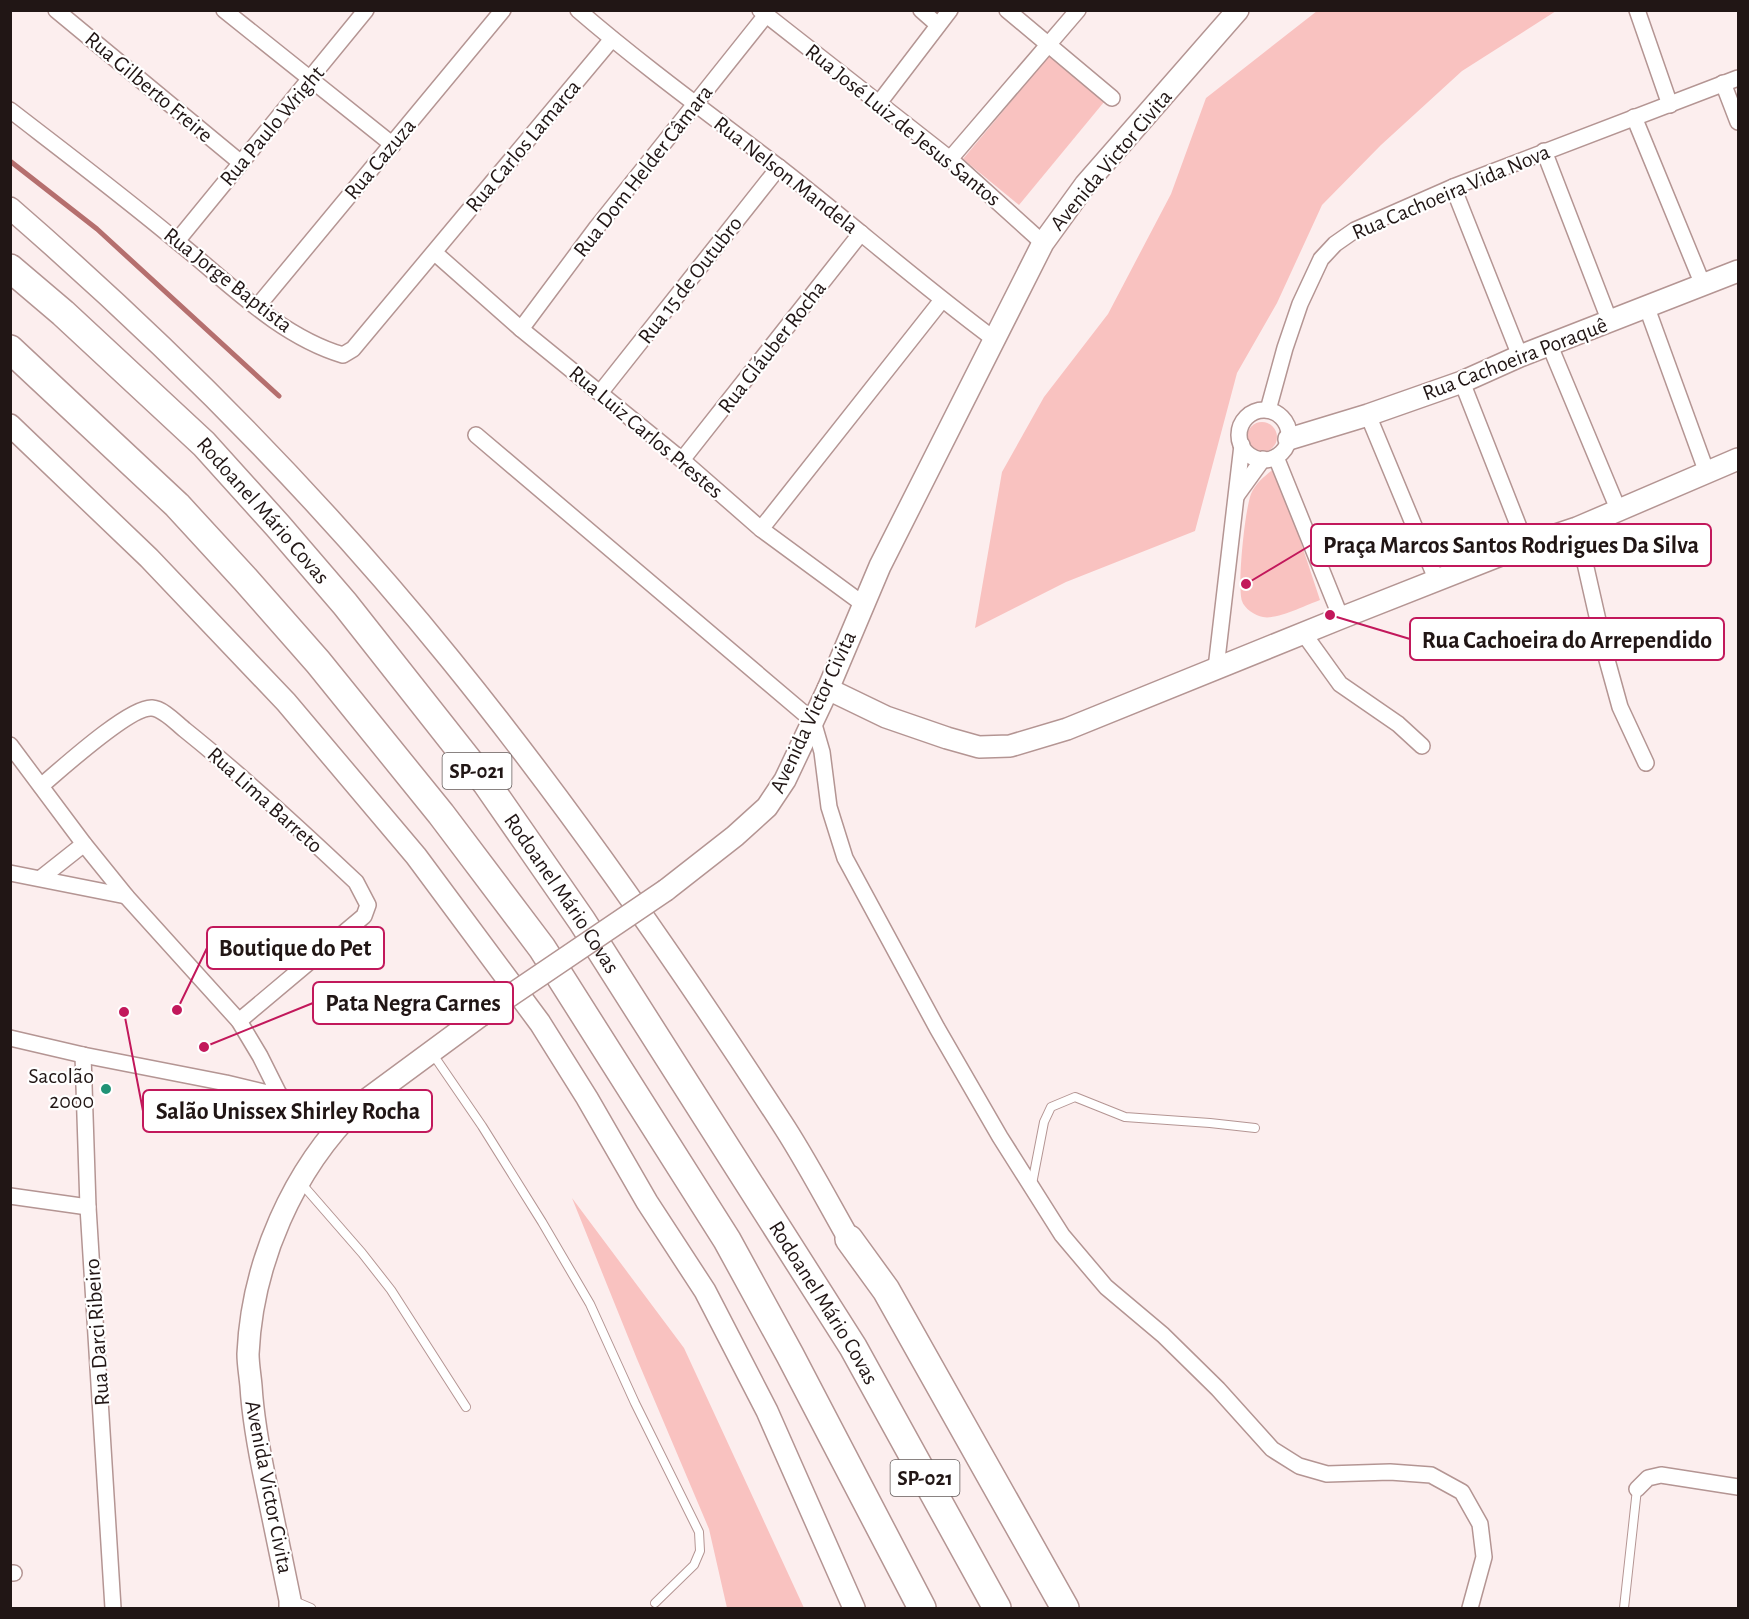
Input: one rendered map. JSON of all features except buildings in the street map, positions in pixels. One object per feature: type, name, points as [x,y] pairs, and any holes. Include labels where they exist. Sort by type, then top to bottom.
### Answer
[{"type":"highway","name":"Rodoanel Mário Covas","points":[[10,267],[72,321],[211,452],[345,604],[487,784],[582,921],[853,1347],[997,1608]]},
{"type":"highway","name":"Rodoanel Mário Covas","points":[[10,349],[177,504],[245,579],[318,662],[441,814],[542,948],[727,1240],[790,1355],[922,1608]]},
{"type":"highway","points":[[10,367],[54,389]]},
{"type":"highway","points":[[849,1239],[876,1297],[1043,1608]]},
{"type":"highway","points":[[849,1239],[886,1290],[1065,1608]]},
{"type":"main road","name":"Avenida Victor Civita","points":[[290,1604],[254,1428],[248,1354],[256,1293],[272,1237],[300,1182],[326,1141],[358,1106],[480,1016],[666,890],[735,836],[767,807],[785,780],[828,689],[885,555],[1043,243],[1085,185],[1238,10]]},
{"type":"main road","points":[[10,208],[118,305],[236,420],[341,532],[448,657],[557,797],[620,883],[787,1131],[849,1239]]},
{"type":"main road","name":"Rua Cachoeira Poraquê","points":[[1289,440],[1462,382],[1520,356],[1738,271]]},
{"type":"main road","points":[[10,425],[149,558],[286,702],[416,856],[540,1023],[587,1098],[647,1203],[705,1291],[767,1411],[854,1608]]},
{"type":"main road","points":[[828,689],[886,717],[947,738],[979,747],[1010,746],[1067,729],[1526,545],[1577,528],[1738,459]]},
{"type":"street","name":"Rua Gilberto Freire","points":[[56,10],[241,163]]},
{"type":"street","points":[[224,10],[393,145]]},
{"type":"street","name":"Rua Paulo Wright","points":[[177,241],[366,10]]},
{"type":"street","name":"Rua Cazuza","points":[[257,307],[503,10]]},
{"type":"street","name":"Rua Nelson Mandela","points":[[578,10],[695,105],[779,168],[942,300],[994,339]]},
{"type":"street","points":[[921,10],[938,25]]},
{"type":"street","points":[[879,103],[950,10]]},
{"type":"street","points":[[1007,10],[1113,98]]},
{"type":"street","points":[[950,159],[1078,10]]},
{"type":"street","points":[[1637,10],[1670,105]]},
{"type":"street","name":"Rua José Luiz de Jesus Santos","points":[[763,13],[950,159],[1043,243]]},
{"type":"street","name":"Rua Dom Helder Câmara","points":[[521,329],[597,227],[695,105],[763,13]]},
{"type":"street","name":"Rua Carlos Lamarca","points":[[435,253],[612,39]]},
{"type":"street","name":"Rua Cachoeira Vida Nova","points":[[1268,410],[1296,315],[1321,259],[1335,244],[1355,230],[1453,187],[1738,78]]},
{"type":"street","points":[[1723,83],[1738,122]]},
{"type":"street","name":"Rua Jorge Baptista","points":[[10,110],[257,307],[300,337],[325,350],[343,355],[353,349],[435,253]]},
{"type":"street","points":[[1634,117],[1703,285]]},
{"type":"street","points":[[1544,151],[1610,322]]},
{"type":"street","name":"Rua 15 de Outubro","points":[[600,393],[779,168]]},
{"type":"street","points":[[1453,187],[1520,356]]},
{"type":"street","name":"Rua Gláuber Rocha","points":[[682,460],[861,233]]},
{"type":"street","name":"Rua Luiz Carlos Prestes","points":[[435,253],[521,329],[682,460],[761,529],[863,604]]},
{"type":"street","points":[[761,529],[942,300]]},
{"type":"street","points":[[1647,308],[1707,472]]},
{"type":"street","points":[[1550,346],[1618,509]]},
{"type":"street","points":[[1462,382],[1526,545]]},
{"type":"street","points":[[1216,668],[1237,495],[1242,445],[1240,430],[1247,417],[1253,413],[1268,410],[1285,420],[1289,440],[1284,450],[1269,458],[1237,495]]},
{"type":"street","points":[[1368,415],[1437,581]]},
{"type":"street","points":[[476,435],[813,721],[822,752],[829,807],[845,858],[937,1028],[1031,1188],[1062,1234],[1106,1287],[1163,1335],[1218,1389],[1272,1449],[1299,1466],[1327,1474],[1390,1472],[1431,1475],[1462,1492],[1480,1524],[1484,1557],[1470,1608]]},
{"type":"street","points":[[1242,445],[1251,456],[1269,458]]},
{"type":"street","points":[[1269,458],[1341,618]]},
{"type":"street","points":[[1577,528],[1620,707],[1646,763]]},
{"type":"street","points":[[1304,634],[1340,684],[1398,724],[1422,746]]},
{"type":"street","name":"Rua Lima Barreto","points":[[41,786],[107,732],[138,710],[152,708],[163,713],[205,746],[356,882],[368,905],[364,916],[239,1021]]},
{"type":"street","points":[[10,745],[126,896],[239,1021],[261,1056],[280,1096]]},
{"type":"street","points":[[41,878],[84,844]]},
{"type":"street","points":[[10,873],[126,896]]},
{"type":"street","points":[[10,1038],[280,1096],[343,1120]]},
{"type":"street","name":"Rua Darci Ribeiro","points":[[83,1055],[88,1207],[112,1608]]},
{"type":"street","points":[[10,1196],[88,1207]]},
{"type":"street","points":[[1637,1489],[1648,1478],[1661,1475],[1738,1487]]},
{"type":"lane","points":[[431,1052],[488,1136],[590,1304],[635,1403],[699,1532],[700,1551],[694,1565],[655,1603]]},
{"type":"lane","points":[[1031,1188],[1044,1122],[1051,1107],[1075,1097],[1125,1117],[1255,1128]]},
{"type":"lane","points":[[300,1182],[391,1290],[466,1407]]},
{"type":"lane","points":[[1624,1608],[1637,1489]]},
{"type":"lane","points":[[290,1604],[311,1608]]},
{"type":"shaded area","points":[[1317,11],[1556,11],[1462,71],[1381,145],[1322,205],[1277,303],[1237,373],[1195,531],[1066,582],[975,628],[1002,472],[1044,397],[1108,314],[1171,194],[1206,98]]},
{"type":"shaded area","points":[[1049,56],[1104,102],[1019,205],[963,159]]},
{"type":"shaded area","points":[[1262,422],[1272,427],[1277,437],[1272,447],[1262,452],[1252,447],[1247,437],[1252,427]]},
{"type":"shaded area","points":[[1276,467],[1320,600],[1283,614],[1263,617],[1250,611],[1242,601],[1240,580],[1242,548],[1251,494],[1258,482]]},
{"type":"shaded area","points":[[572,1198],[684,1348],[804,1608],[727,1608],[709,1529]]},
{"type":"waterway","points":[[10,161],[97,229],[279,396]]},
{"type":"place","name":"Praça Marcos Santos Rodrigues Da Silva","points":[[1246,584]]},
{"type":"place","name":"Rua Cachoeira do Arrependido","points":[[1330,615]]},
{"type":"place","name":"Boutique do Pet","points":[[177,1010]]},
{"type":"place","name":"Salão Unissex Shirley Rocha","points":[[124,1012]]},
{"type":"place","name":"Pata Negra Carnes","points":[[204,1047]]},
{"type":"place","name":"Sacolão 2000","points":[[106,1089]]}]
